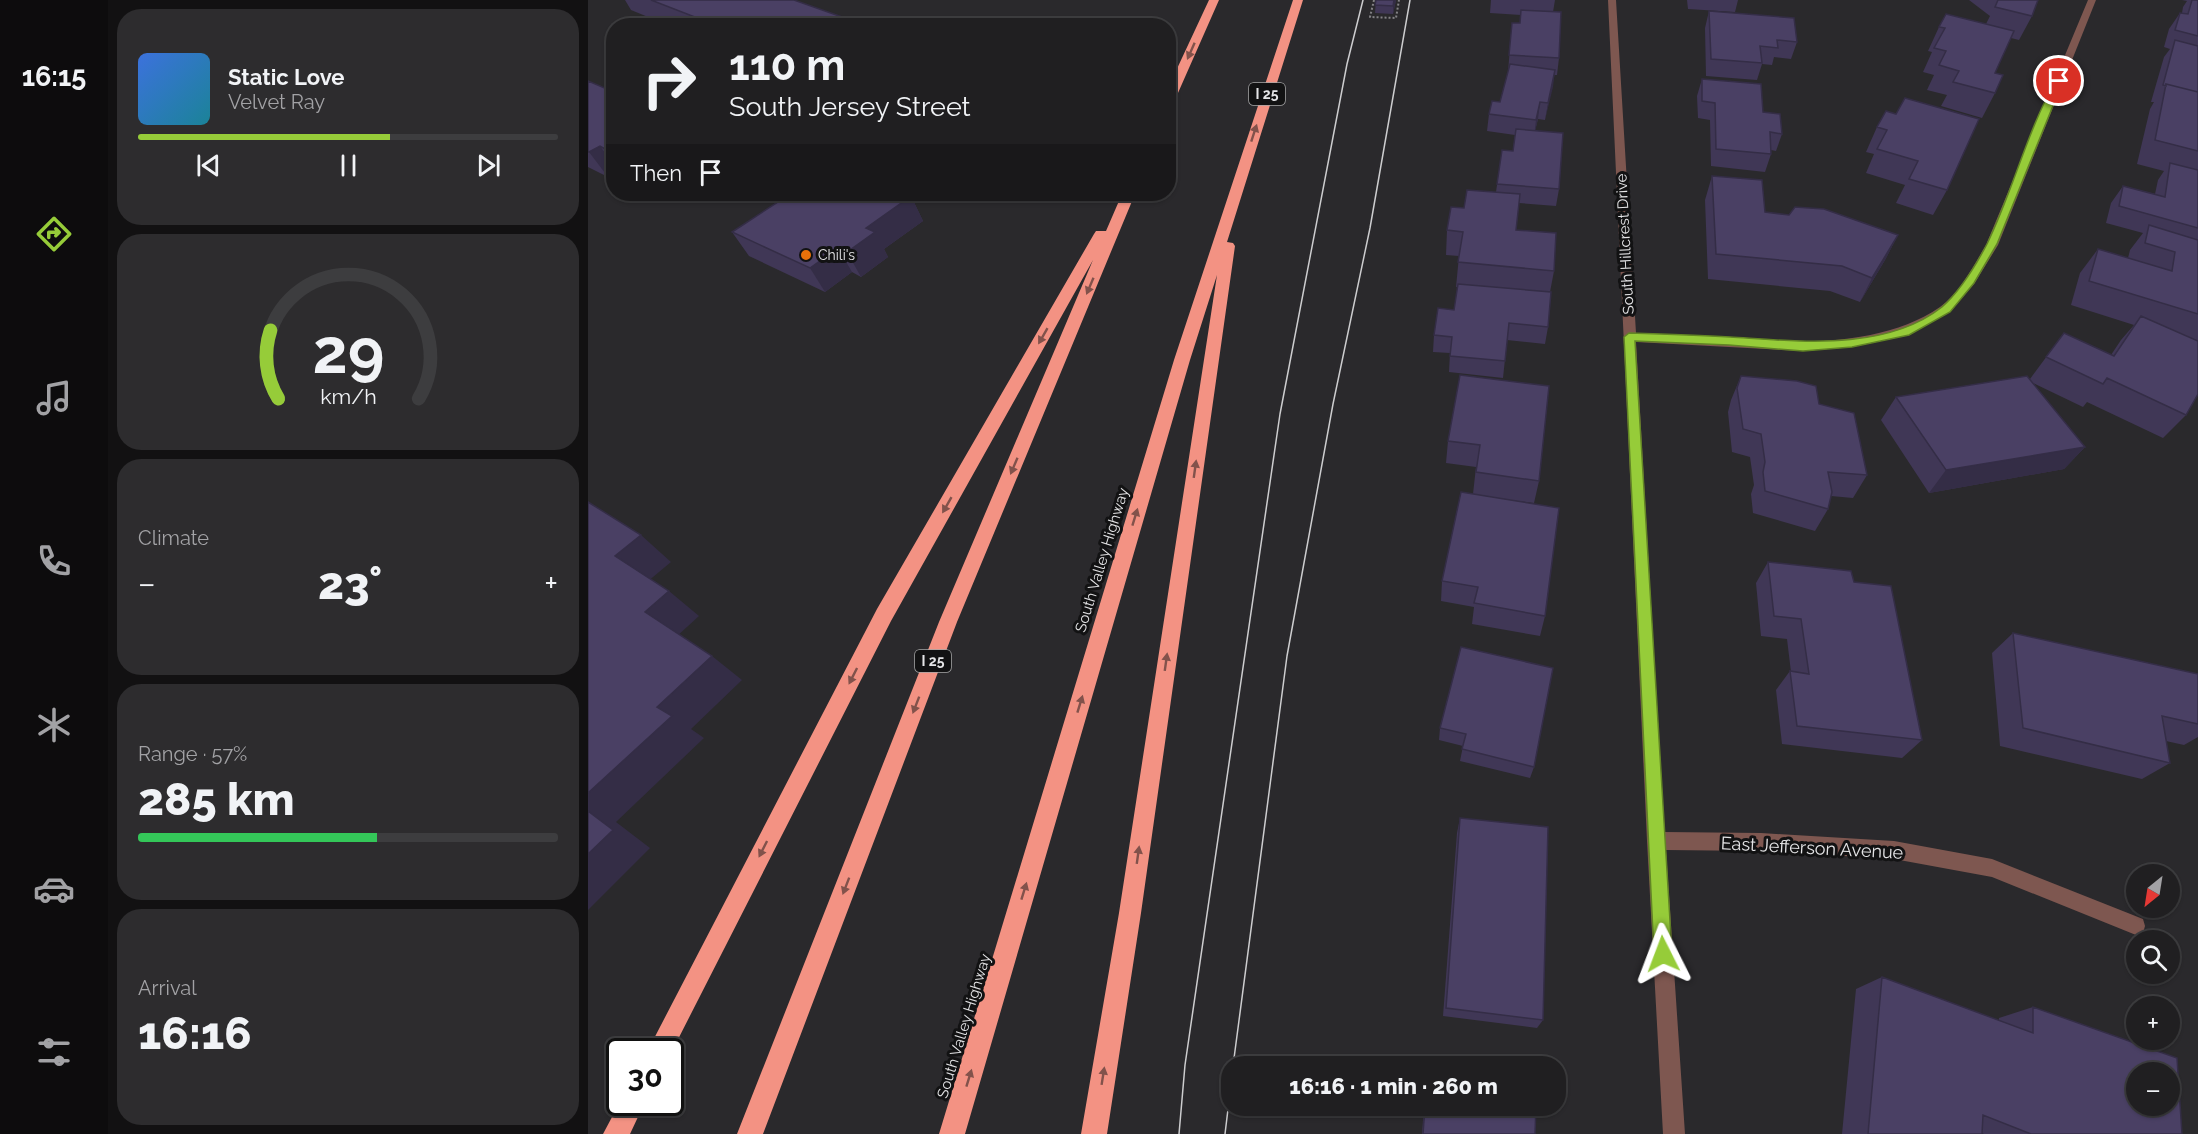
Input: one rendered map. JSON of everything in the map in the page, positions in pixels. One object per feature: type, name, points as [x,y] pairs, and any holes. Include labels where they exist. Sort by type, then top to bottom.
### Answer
[{"type":"highway","points":[[1176,84],[1214,0]]},
{"type":"highway","name":"South Valley Highway","points":[[952,1134],[1179,371],[1298,0]]},
{"type":"highway","points":[[1094,1134],[1130,913],[1236,189]]},
{"type":"highway","points":[[666,1038],[884,615],[1122,201]]},
{"type":"highway","name":"I 25","points":[[750,1134],[948,622],[1123,201]]},
{"type":"highway","points":[[616,1134],[626,1116]]},
{"type":"street","name":"South Hillcrest Drive","points":[[1612,0],[1656,841],[1674,1134]]},
{"type":"street","points":[[1629,337],[1803,347],[1852,343],[1905,332],[1946,309],[1970,281],[1992,244],[2092,0]]},
{"type":"street","name":"East Jefferson Avenue","points":[[1656,841],[1761,842],[1894,850],[1992,868],[2136,926]]},
{"type":"path","points":[[1374,0],[1370,16],[1396,18],[1400,0]]},
{"type":"building","points":[[651,0],[794,0],[842,17],[840,18],[697,18]]},
{"type":"building","points":[[1376,0],[1394,0],[1393,6],[1375,5]]},
{"type":"building","points":[[1998,0],[2038,0],[2032,16],[1995,7]]},
{"type":"building","points":[[2192,0],[2198,0],[2198,36],[2175,30],[2180,13],[2188,14]]},
{"type":"building","points":[[1521,10],[1561,12],[1559,58],[1509,55],[1512,23],[1520,23]]},
{"type":"building","points":[[1709,11],[1794,18],[1797,42],[1777,40],[1778,48],[1760,46],[1762,63],[1711,59]]},
{"type":"building","points":[[1946,14],[2014,31],[1995,73],[2003,75],[1995,93],[1953,82],[1959,71],[1939,65],[1946,51],[1934,48],[1945,28],[1939,27]]},
{"type":"building","points":[[2175,40],[2198,46],[2198,92],[2163,85]]},
{"type":"building","points":[[1510,64],[1555,70],[1548,103],[1540,102],[1536,120],[1489,114],[1492,101],[1500,102]]},
{"type":"building","points":[[1702,79],[1761,84],[1763,112],[1780,114],[1782,134],[1770,132],[1771,154],[1716,149],[1715,103],[1702,101]]},
{"type":"building","points":[[588,81],[606,89],[606,148],[600,146],[588,152]]},
{"type":"building","points":[[2166,84],[2198,92],[2198,151],[2155,140]]},
{"type":"building","points":[[1905,98],[1979,119],[1947,190],[1909,179],[1918,161],[1877,149],[1887,130],[1877,127],[1886,111],[1896,114]]},
{"type":"building","points":[[1516,129],[1563,133],[1559,189],[1497,184],[1502,150],[1513,151]]},
{"type":"building","points":[[2170,163],[2198,170],[2198,228],[2119,206],[2123,186],[2165,197]]},
{"type":"building","points":[[1712,176],[1762,180],[1765,212],[1789,215],[1795,207],[1824,209],[1898,235],[1872,278],[1842,266],[1716,254]]},
{"type":"building","points":[[1467,190],[1520,194],[1516,230],[1556,233],[1554,271],[1458,262],[1463,232],[1447,230],[1451,207],[1464,208]]},
{"type":"building","points":[[779,201],[904,201],[866,228],[875,232],[847,252],[838,248],[810,268],[732,232]]},
{"type":"building","points":[[2149,225],[2198,240],[2198,314],[2089,281],[2098,249],[2172,271],[2175,252],[2145,243]]},
{"type":"building","points":[[1458,284],[1551,292],[1548,327],[1509,323],[1505,361],[1450,356],[1452,337],[1434,335],[1438,308],[1454,310]]},
{"type":"building","points":[[2141,316],[2198,341],[2198,394],[2186,415],[2107,378],[2103,384],[2046,357],[2064,333],[2114,356]]},
{"type":"building","points":[[1460,375],[1549,386],[1539,481],[1476,472],[1480,445],[1448,441]]},
{"type":"building","points":[[1741,376],[1797,381],[1816,386],[1819,404],[1854,413],[1867,475],[1828,472],[1832,492],[1828,509],[1765,491],[1763,472],[1765,462],[1761,434],[1743,429],[1737,388]]},
{"type":"building","points":[[2027,376],[2085,447],[1946,470],[1896,397]]},
{"type":"building","points":[[1461,492],[1559,508],[1545,616],[1474,603],[1478,587],[1442,581]]},
{"type":"building","points":[[588,502],[641,535],[615,556],[669,591],[645,612],[712,656],[657,707],[672,716],[588,793]]},
{"type":"building","points":[[1768,562],[1851,571],[1854,582],[1891,586],[1922,740],[1797,726],[1790,671],[1809,674],[1801,619],[1774,616]]},
{"type":"building","points":[[2013,633],[2198,674],[2198,724],[2162,716],[2170,763],[2023,728]]},
{"type":"building","points":[[1461,647],[1553,668],[1534,767],[1462,749],[1466,734],[1440,728]]},
{"type":"building","points":[[588,811],[613,830],[588,854]]},
{"type":"building","points":[[1460,818],[1548,827],[1543,1020],[1446,1008]]},
{"type":"building","points":[[1882,977],[2033,1033],[2033,1007],[2126,1040],[2126,1050],[2154,1050],[2177,1058],[2177,1062],[2126,1062],[2126,1116],[2180,1116],[2180,1104],[2182,1134],[2031,1134],[1983,1115],[1982,1134],[1868,1134]]},
{"type":"building","points":[[1424,1116],[1536,1116],[1535,1134],[1423,1134]]},
{"type":"tram line","points":[[1179,1134],[1185,1065],[1280,414],[1347,64],[1363,0]]},
{"type":"tram line","points":[[1234,1056],[1287,656],[1333,404],[1370,228],[1410,0]]},
{"type":"tram line","points":[[1225,1134],[1227,1116]]},
{"type":"place","name":"Chili's","points":[[806,255]]},
{"type":"route","points":[[1663,954],[1629,337],[1803,347],[1852,343],[1905,332],[1946,309],[1970,281],[1992,244],[2059,81]]}]
